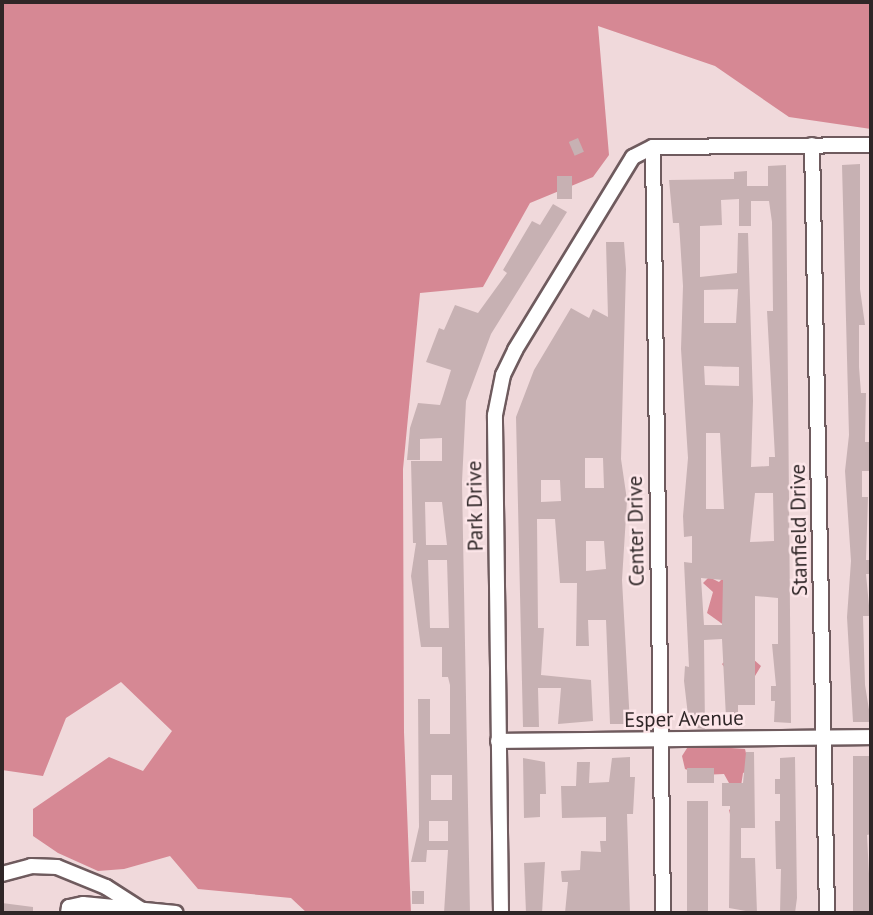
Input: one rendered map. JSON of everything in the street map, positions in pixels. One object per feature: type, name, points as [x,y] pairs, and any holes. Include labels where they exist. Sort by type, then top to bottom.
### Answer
[{"type":"street","name":"Stanfield Drive","points":[[813,145],[827,913]]},
{"type":"street","points":[[653,148],[871,145]]},
{"type":"street","name":"Center Drive","points":[[653,148],[663,913]]},
{"type":"street","name":"Park Drive","points":[[501,913],[495,415],[503,375],[633,157],[653,148]]},
{"type":"street","name":"Esper Avenue","points":[[498,741],[871,737]]},
{"type":"street","points":[[2,874],[31,866],[57,867],[106,887],[142,910]]},
{"type":"street","points":[[68,913],[69,906],[82,904],[176,913]]},
{"type":"shaded area","points":[[2,2],[871,2],[871,129],[789,117],[715,66],[598,26],[609,155],[593,177],[530,203],[483,287],[420,293],[403,469],[404,732],[411,913],[307,913],[291,898],[198,889],[170,856],[124,869],[98,871],[58,853],[33,836],[33,809],[109,757],[143,771],[172,731],[121,682],[66,718],[43,776],[2,770]]},
{"type":"shaded area","points":[[727,574],[753,659],[761,666],[755,676],[728,672],[722,664],[734,652],[728,628],[707,613],[713,592],[703,583],[709,577],[719,582]]},
{"type":"shaded area","points":[[689,745],[745,749],[750,770],[743,773],[741,786],[750,815],[742,809],[736,824],[731,818],[729,810],[736,804],[729,799],[734,792],[724,774],[701,775],[685,769],[682,756]]},
{"type":"building","points":[[578,138],[584,152],[575,156],[569,142]]},
{"type":"building","points":[[860,164],[860,289],[865,325],[859,325],[859,367],[861,393],[866,393],[865,442],[870,442],[871,461],[871,471],[862,471],[862,497],[868,497],[866,560],[871,560],[871,574],[866,574],[870,616],[863,616],[865,685],[871,722],[853,722],[847,617],[851,561],[845,471],[849,435],[842,165]]},
{"type":"building","points":[[786,165],[791,723],[774,722],[775,701],[771,701],[771,686],[776,686],[772,644],[778,644],[778,598],[755,596],[755,705],[738,705],[738,718],[726,718],[722,639],[704,640],[705,729],[695,728],[695,724],[689,724],[684,681],[685,666],[689,667],[684,562],[692,563],[692,536],[684,537],[683,516],[688,458],[681,349],[683,286],[679,223],[673,223],[669,180],[734,179],[734,172],[747,171],[747,186],[768,186],[768,166]],"holes":[[[739,199],[739,226],[751,226],[751,201],[769,201],[772,222],[773,311],[767,311],[775,457],[769,457],[769,466],[751,467],[753,401],[748,233],[738,233],[737,273],[700,277],[700,226],[722,225],[721,200]],[[738,289],[736,323],[704,323],[704,290]],[[704,366],[739,367],[739,386],[705,385]],[[706,433],[720,433],[724,509],[706,509]],[[755,493],[773,493],[774,541],[750,542]],[[701,578],[723,580],[722,625],[704,625]]]},
{"type":"building","points":[[557,176],[572,176],[572,199],[557,199]]},
{"type":"building","points":[[553,204],[567,212],[491,334],[466,401],[462,482],[470,913],[444,913],[448,850],[427,850],[426,862],[411,862],[419,827],[418,699],[430,699],[430,734],[450,734],[450,685],[448,677],[442,677],[442,647],[421,647],[411,576],[416,543],[413,543],[411,461],[442,461],[442,438],[420,439],[420,460],[407,460],[410,428],[418,403],[440,405],[451,370],[426,362],[439,328],[444,330],[455,305],[478,313],[507,273],[503,270],[532,221],[540,225]],"holes":[[[425,502],[442,502],[447,545],[426,545]],[[428,560],[447,560],[449,628],[430,628]],[[431,775],[452,775],[452,800],[431,800]],[[429,821],[448,821],[448,841],[429,841]]]},
{"type":"building","points":[[606,242],[624,242],[626,269],[621,459],[627,500],[622,580],[630,724],[610,724],[606,620],[588,620],[589,646],[576,646],[577,583],[560,583],[555,519],[537,519],[538,628],[544,628],[541,675],[591,680],[593,721],[558,724],[561,688],[538,688],[539,727],[523,727],[516,417],[534,370],[571,308],[589,318],[593,309],[608,317]],"holes":[[[585,458],[603,458],[604,488],[585,488]],[[541,480],[560,480],[561,501],[541,502]],[[586,541],[604,541],[606,569],[586,571]]]},
{"type":"building","points":[[746,752],[754,752],[755,828],[741,828],[741,858],[755,858],[757,913],[729,908],[730,806],[722,806],[722,783],[743,783]]},
{"type":"building","points":[[853,756],[869,756],[871,834],[867,835],[871,913],[853,913]]},
{"type":"building","points":[[630,757],[630,777],[635,777],[633,814],[627,814],[630,913],[565,913],[568,882],[562,882],[561,871],[580,870],[581,851],[601,852],[600,841],[606,841],[606,817],[562,818],[561,786],[576,786],[577,762],[590,762],[589,783],[609,782],[612,758]]},
{"type":"building","points":[[795,757],[797,898],[795,913],[780,913],[781,869],[776,869],[775,821],[780,821],[780,794],[775,794],[775,779],[780,779],[780,758]]},
{"type":"building","points":[[523,758],[545,762],[546,794],[540,794],[540,817],[524,818]]},
{"type":"building","points":[[687,768],[714,768],[714,783],[687,783]]},
{"type":"building","points":[[687,801],[708,801],[708,913],[687,913]]},
{"type":"building","points":[[545,862],[542,913],[526,913],[524,863]]},
{"type":"building","points":[[412,891],[424,891],[424,904],[412,904]]},
{"type":"building","points":[[2,903],[33,907],[33,913],[2,913]]}]
